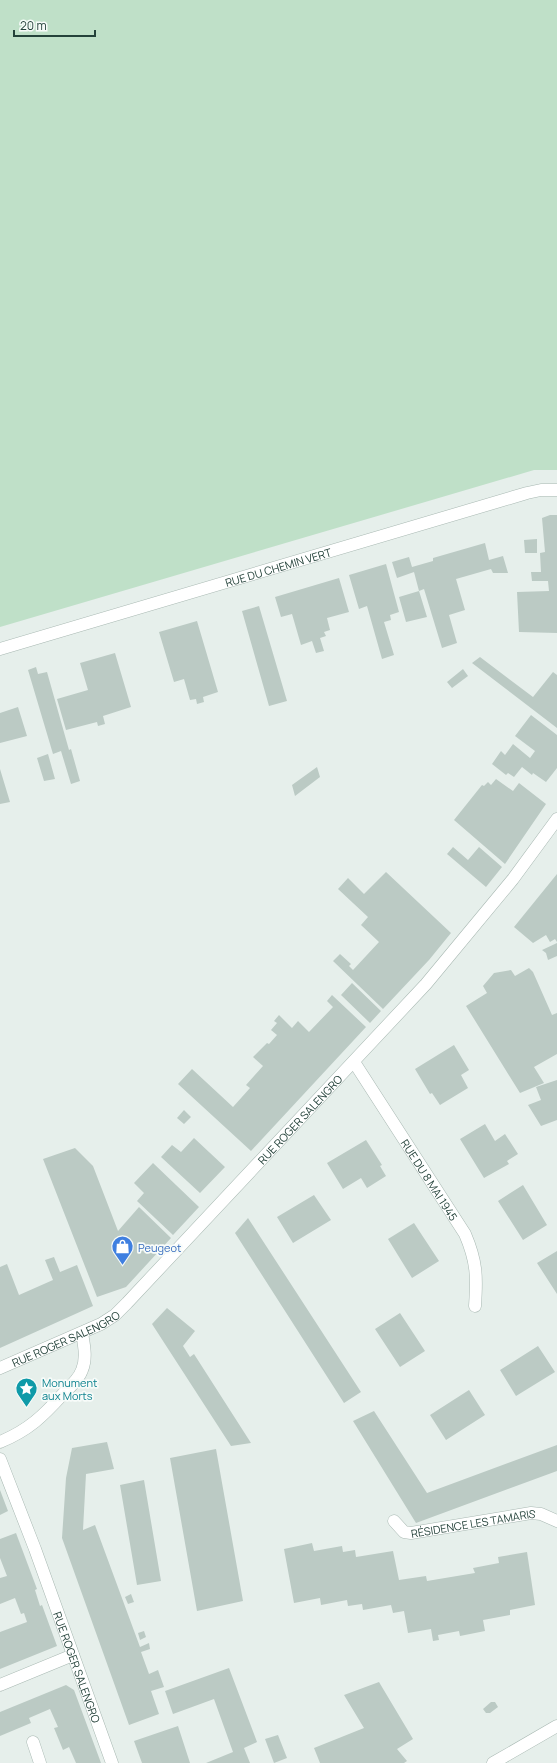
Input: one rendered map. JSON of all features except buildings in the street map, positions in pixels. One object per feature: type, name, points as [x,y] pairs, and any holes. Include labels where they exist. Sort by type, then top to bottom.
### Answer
[{"type":"street","name":"RUE DU CHEMIN VERT","points":[[0,649],[527,493],[557,490]]},
{"type":"street","name":"RUE ROGER SALENGRO","points":[[0,1368],[101,1324],[127,1303],[354,1062],[442,966],[513,879],[557,819]]},
{"type":"street","name":"RUE DU 8 MAI 1945","points":[[354,1062],[465,1234],[475,1264],[477,1278],[475,1306]]},
{"type":"street","points":[[0,1442],[15,1436],[33,1425],[76,1380],[82,1371],[85,1360],[82,1333]]},
{"type":"street","name":"RUE ROGER SALENGRO","points":[[0,1459],[35,1549],[112,1763]]},
{"type":"street","name":"RÉSIDENCE LES TAMARIS","points":[[394,1520],[404,1532],[411,1533],[531,1513],[541,1514],[557,1522]]},
{"type":"street","points":[[0,1685],[73,1655]]},
{"type":"street","points":[[492,1763],[557,1726]]},
{"type":"street","points":[[33,1742],[40,1763]]},
{"type":"green space","points":[[0,0],[557,0],[557,470],[534,470],[0,627]]},
{"type":"place","name":"Peugeot","points":[[123,1266]]},
{"type":"place","name":"Monument aux Morts","points":[[27,1408]]}]
